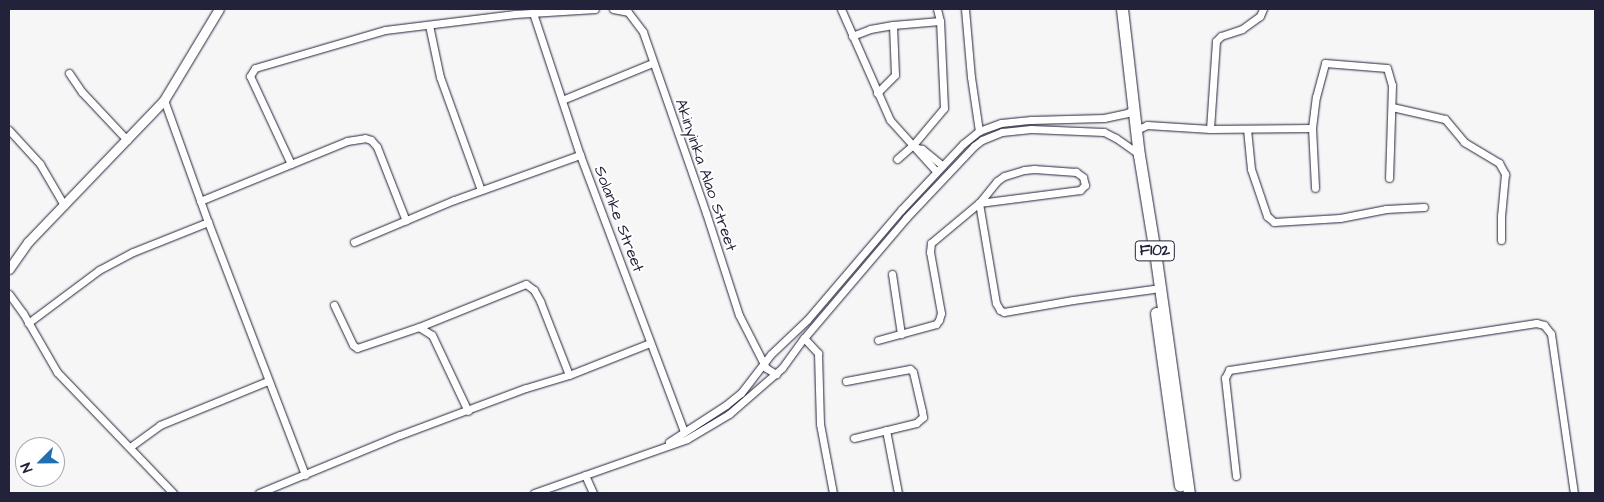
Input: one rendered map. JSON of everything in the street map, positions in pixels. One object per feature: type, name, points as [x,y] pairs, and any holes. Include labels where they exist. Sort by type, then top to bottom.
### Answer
[{"type":"highway","name":"F102","points":[[1116,9],[1182,493]]},
{"type":"highway","name":"F102","points":[[1122,9],[1130,111],[1136,130],[1136,152],[1156,259],[1189,493]]},
{"type":"street","points":[[9,269],[28,242],[164,100],[218,9]]},
{"type":"street","points":[[290,164],[250,76],[255,68],[385,30],[533,13],[595,9]]},
{"type":"street","name":"Akinyinka Alao Street","points":[[613,9],[628,12],[636,20],[643,32],[652,63],[706,213],[731,294],[748,334],[764,363],[768,370],[776,374]]},
{"type":"street","points":[[841,9],[890,120],[936,171]]},
{"type":"street","points":[[897,159],[915,146],[944,108],[940,21],[937,9]]},
{"type":"street","points":[[966,9],[971,77],[979,131]]},
{"type":"street","points":[[1210,129],[1216,41],[1221,36],[1242,29],[1260,16],[1263,9]]},
{"type":"street","name":"Solanke Street","points":[[533,13],[580,155],[684,432]]},
{"type":"street","points":[[852,36],[870,29],[893,25],[940,21]]},
{"type":"street","points":[[429,25],[440,77],[480,190]]},
{"type":"street","points":[[877,93],[895,75],[893,25]]},
{"type":"street","points":[[562,100],[652,63]]},
{"type":"street","points":[[1315,188],[1312,128],[1316,97],[1324,63],[1387,68],[1392,85],[1389,178]]},
{"type":"street","points":[[69,73],[82,92],[127,140]]},
{"type":"street","points":[[164,100],[200,201],[305,475]]},
{"type":"street","points":[[1392,107],[1430,114],[1445,119],[1464,142],[1499,163],[1506,174],[1501,216],[1502,240]]},
{"type":"street","points":[[658,448],[741,393],[764,363],[807,320],[936,171],[979,131],[1001,124],[1031,120],[1104,118],[1130,111]]},
{"type":"street","points":[[1104,118],[1104,132]]},
{"type":"street","points":[[1080,120],[1080,130]]},
{"type":"street","points":[[1136,130],[1147,125],[1247,130],[1312,128]]},
{"type":"street","points":[[534,493],[687,439],[712,426],[729,414],[776,374],[804,338],[906,218],[974,146],[1002,132],[1031,129],[1080,130],[1104,132],[1136,152]]},
{"type":"street","points":[[9,130],[40,164],[64,205]]},
{"type":"street","points":[[1247,130],[1250,169],[1267,216],[1274,222],[1340,218],[1386,209],[1424,207]]},
{"type":"street","points":[[200,201],[347,141],[365,138],[371,140],[380,154],[406,221]]},
{"type":"street","points":[[915,146],[922,149],[942,165]]},
{"type":"street","points":[[354,242],[480,190],[580,155]]},
{"type":"street","points":[[878,340],[936,324],[939,320],[941,313],[930,252],[931,243],[979,203],[997,181],[1004,176],[1024,170],[1069,170],[1081,174],[1085,185],[1080,190],[979,203]]},
{"type":"street","points":[[979,203],[996,303],[1000,310],[1004,312],[1153,289]]},
{"type":"street","points":[[28,323],[99,270],[133,252],[208,222]]},
{"type":"street","points":[[892,274],[901,334]]},
{"type":"street","points":[[334,306],[353,345],[357,348],[526,284],[534,290],[540,301],[569,375]]},
{"type":"street","points":[[9,294],[57,372],[173,493]]},
{"type":"street","points":[[1236,476],[1225,378],[1229,370],[1536,323],[1544,325],[1551,334],[1574,493]]},
{"type":"street","points":[[419,326],[432,335],[468,411]]},
{"type":"street","points":[[804,338],[818,353],[820,424],[833,493]]},
{"type":"street","points":[[259,493],[400,435],[526,388],[569,375],[650,343]]},
{"type":"street","points":[[776,350],[787,361]]},
{"type":"street","points":[[846,381],[910,369],[913,372],[923,417],[916,423],[854,438]]},
{"type":"street","points":[[130,447],[160,425],[268,381]]},
{"type":"street","points":[[886,430],[898,493]]},
{"type":"street","points":[[585,475],[593,493]]}]
